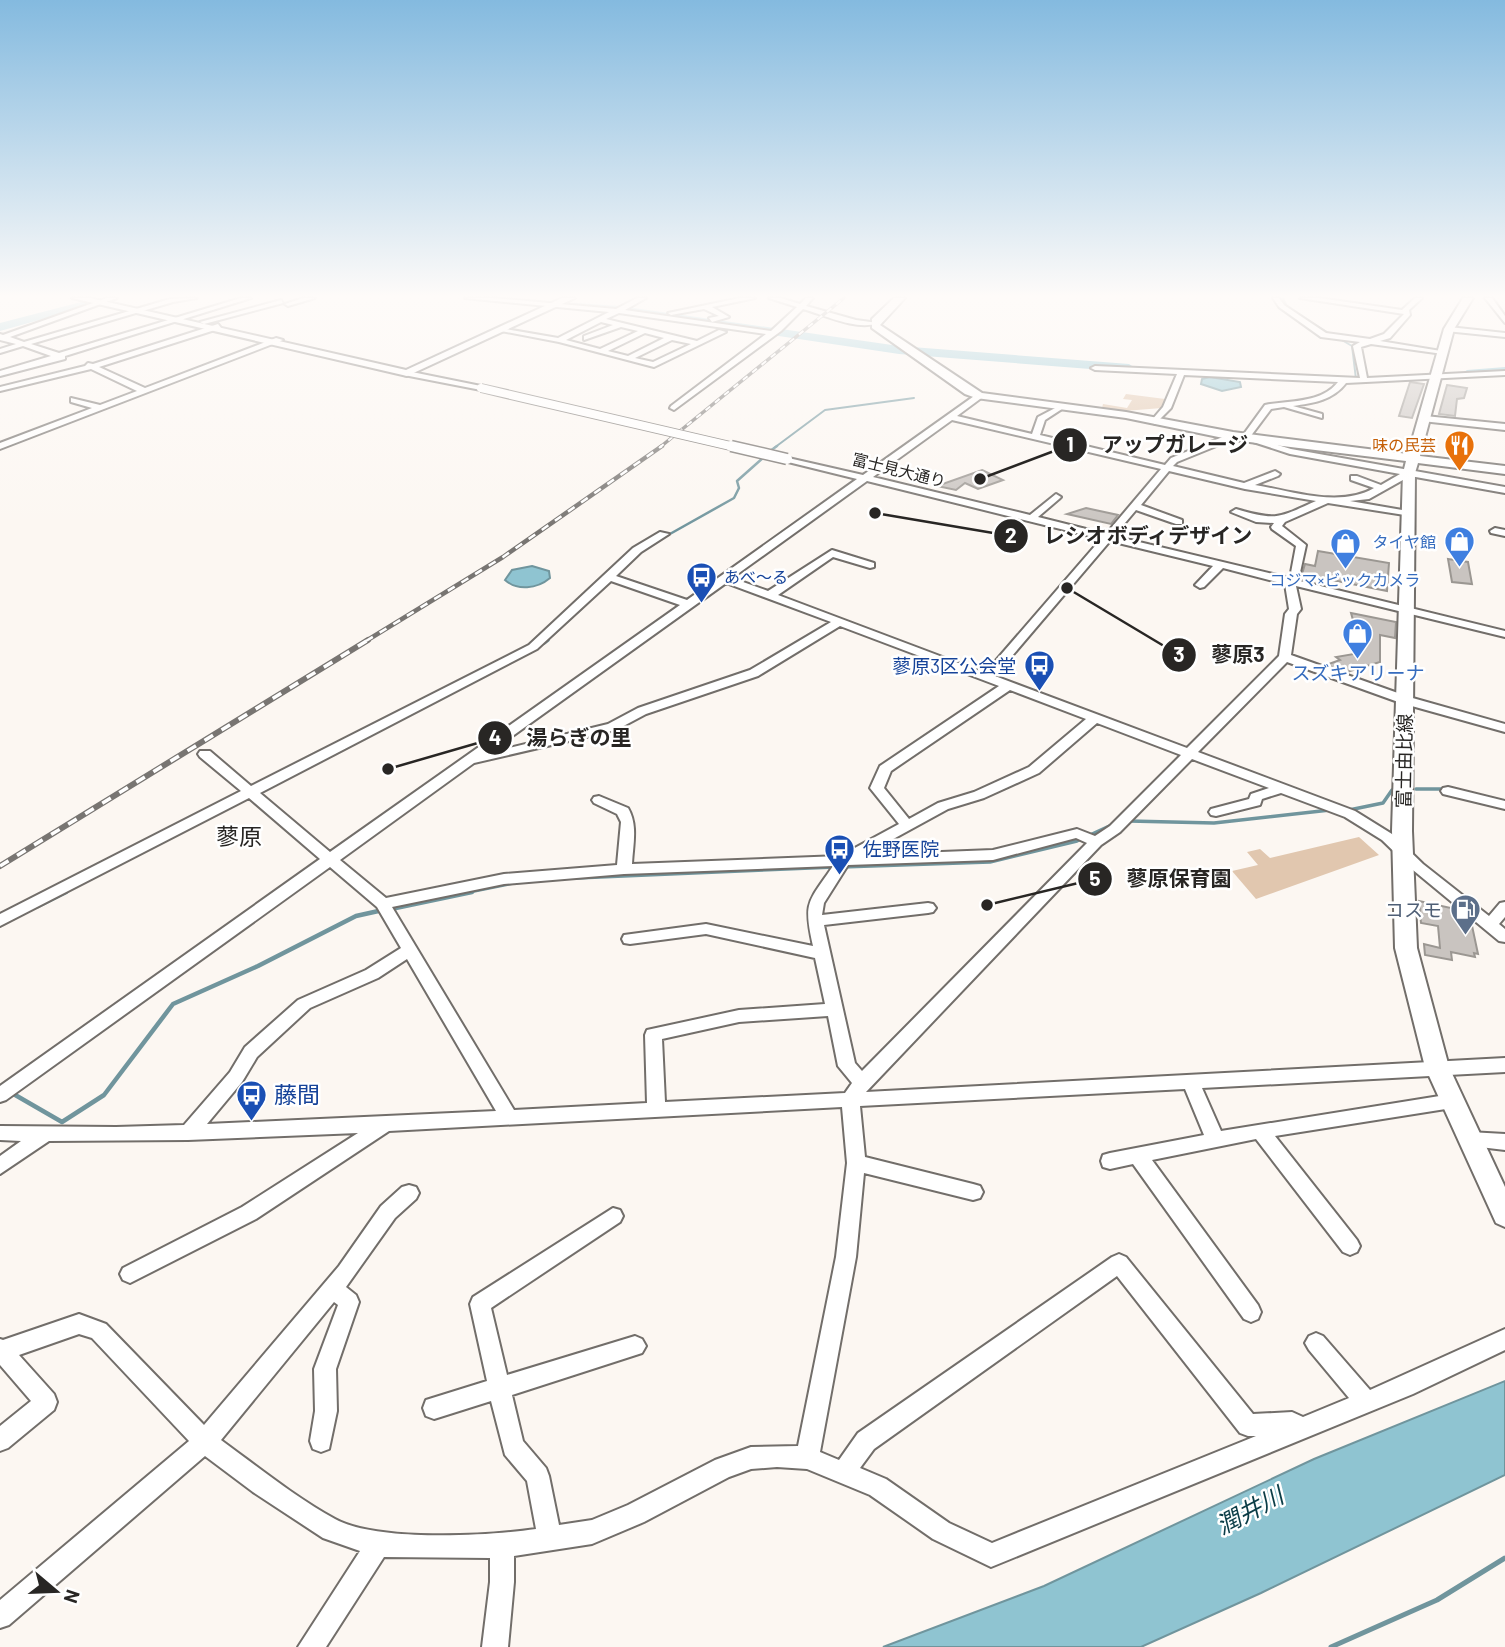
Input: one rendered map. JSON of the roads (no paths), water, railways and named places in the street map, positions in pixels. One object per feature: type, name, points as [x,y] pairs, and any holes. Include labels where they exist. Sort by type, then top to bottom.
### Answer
[{"type":"main road","points":[[945,375],[969,392],[980,396],[1155,421],[1239,437],[1505,470]]},
{"type":"main road","name":"富士由比線","points":[[1435,377],[1409,473],[1402,852],[1406,948],[1437,1067],[1505,1215]]},
{"type":"street","points":[[0,389],[59,375]]},
{"type":"street","points":[[109,375],[144,391]]},
{"type":"street","points":[[0,446],[187,375]]},
{"type":"street","name":"富士見大通り","points":[[429,375],[789,457],[1406,607],[1505,634]]},
{"type":"street","points":[[674,408],[718,375]]},
{"type":"street","points":[[1155,421],[1167,408],[1180,375]]},
{"type":"street","points":[[1224,375],[1343,380],[1449,375]]},
{"type":"street","points":[[1362,375],[1363,379]]},
{"type":"street","points":[[988,677],[1174,460],[1239,437],[1268,407],[1321,399],[1338,390],[1343,380]]},
{"type":"street","points":[[0,1095],[980,396]]},
{"type":"street","points":[[74,400],[100,408]]},
{"type":"street","points":[[1280,404],[1319,416]]},
{"type":"street","points":[[1035,437],[1041,419],[1060,407]]},
{"type":"street","points":[[950,417],[1245,486],[1408,514]]},
{"type":"street","points":[[1425,419],[1505,427]]},
{"type":"street","points":[[1239,437],[1290,451],[1505,490]]},
{"type":"street","points":[[1236,512],[1256,519],[1282,520],[1328,500],[1366,497],[1379,487],[1409,473]]},
{"type":"street","points":[[1245,486],[1275,474]]},
{"type":"street","name":"富士見大通り","points":[[867,476],[1035,514],[1221,564],[1292,579]]},
{"type":"street","points":[[1354,478],[1379,487]]},
{"type":"street","points":[[1035,514],[1056,497]]},
{"type":"street","points":[[1134,506],[1178,522]]},
{"type":"street","points":[[807,1458],[846,1257],[856,1163],[850,1100],[862,1083],[1096,842],[1115,829],[1284,657],[1291,614],[1295,609],[1292,579],[1301,545],[1276,527],[1282,520]]},
{"type":"street","points":[[0,921],[533,647],[637,550],[664,534]]},
{"type":"street","points":[[770,595],[832,553],[870,565]]},
{"type":"street","points":[[1200,585],[1221,564]]},
{"type":"street","points":[[609,577],[689,604]]},
{"type":"street","points":[[726,579],[1350,814],[1387,837],[1505,937]]},
{"type":"street","name":"富士見大通り","points":[[1406,607],[1505,628]]},
{"type":"street","points":[[471,760],[611,727],[642,711],[754,673],[839,622]]},
{"type":"street","points":[[1284,657],[1405,700],[1505,728]]},
{"type":"street","points":[[907,825],[877,788],[885,769],[1009,685]]},
{"type":"street","points":[[862,1083],[846,1066],[815,920],[816,903],[845,860],[943,806],[979,795],[1034,770],[1096,717]]},
{"type":"street","points":[[205,754],[385,908],[509,1117]]},
{"type":"street","points":[[1216,812],[1255,802],[1256,797],[1282,788]]},
{"type":"street","points":[[1447,791],[1505,805]]},
{"type":"street","points":[[599,800],[623,811],[628,821],[624,869]]},
{"type":"street","points":[[385,908],[504,879],[624,869],[993,855],[1077,833],[1096,842]]},
{"type":"street","points":[[1490,924],[1505,907]]},
{"type":"street","points":[[815,920],[928,908]]},
{"type":"street","points":[[630,939],[706,929],[823,954]]},
{"type":"street","points":[[188,1133],[236,1077],[251,1052],[304,1004],[372,974],[409,950]]},
{"type":"street","points":[[656,1110],[653,1035],[739,1016],[835,1009]]},
{"type":"street","points":[[0,1133],[188,1133],[1505,1065]]},
{"type":"street","points":[[1191,1083],[1216,1140]]},
{"type":"street","points":[[1110,1161],[1260,1131],[1452,1101]]},
{"type":"street","points":[[130,1274],[249,1213],[386,1124]]},
{"type":"street","points":[[1260,1131],[1350,1245]]},
{"type":"street","points":[[0,1166],[44,1135]]},
{"type":"street","points":[[1469,1140],[1505,1142]]},
{"type":"street","points":[[1138,1156],[1251,1312]]},
{"type":"street","points":[[856,1163],[973,1192]]},
{"type":"street","points":[[0,1616],[205,1443],[370,1241],[388,1212],[409,1193]]},
{"type":"street","points":[[549,1538],[538,1476],[513,1447],[480,1304],[614,1216]]},
{"type":"street","points":[[844,1472],[866,1441],[1119,1263],[1248,1426],[1293,1423],[1301,1428]]},
{"type":"street","points":[[321,1441],[326,1411],[325,1369],[349,1302],[332,1288]]},
{"type":"street","points":[[0,1440],[46,1402],[2,1349],[79,1324],[99,1331],[205,1443],[331,1530],[377,1545],[502,1546],[592,1532],[636,1514],[723,1468],[751,1458],[807,1458],[878,1487],[941,1531],[991,1555],[1366,1402],[1505,1339]]},
{"type":"street","points":[[1316,1343],[1366,1402]]},
{"type":"street","points":[[434,1408],[635,1346]]},
{"type":"street","points":[[312,1647],[377,1545]]},
{"type":"street","points":[[495,1647],[502,1582],[502,1546]]},
{"type":"water","points":[[1210,377],[1240,382],[1241,387],[1222,391],[1201,384],[1202,379]]},
{"type":"water","points":[[532,566],[549,571],[550,578],[527,587],[515,586],[505,580],[512,570]]},
{"type":"water","name":"潤井川","points":[[1505,1381],[1505,1475],[1261,1593],[1141,1647],[883,1647],[1044,1586],[1314,1459]]},
{"type":"waterway","points":[[1355,375],[1356,379]]},
{"type":"waterway","points":[[774,448],[825,410],[914,398]]},
{"type":"waterway","points":[[770,451],[777,446]]},
{"type":"waterway","points":[[661,539],[734,498],[739,488],[737,481],[764,457]]},
{"type":"waterway","points":[[546,641],[582,608]]},
{"type":"waterway","points":[[544,643],[548,640]]},
{"type":"waterway","points":[[1416,789],[1445,789]]},
{"type":"waterway","points":[[1349,810],[1383,803],[1392,790]]},
{"type":"waterway","points":[[1129,821],[1214,823],[1330,810]]},
{"type":"waterway","points":[[842,867],[990,862],[1077,841],[1118,822]]},
{"type":"waterway","points":[[62,893],[143,852]]},
{"type":"waterway","points":[[577,878],[835,867]]},
{"type":"waterway","points":[[464,893],[513,883]]},
{"type":"waterway","points":[[38,906],[66,892]]},
{"type":"waterway","points":[[391,909],[472,892]]},
{"type":"waterway","points":[[10,1092],[62,1122],[104,1095],[173,1004],[258,966],[356,916],[383,910]]},
{"type":"waterway","points":[[1331,1647],[1437,1600],[1505,1558]]},
{"type":"railway","points":[[659,448],[749,375]]},
{"type":"railway","points":[[366,641],[503,557],[662,446]]},
{"type":"railway","points":[[0,866],[368,640]]},
{"type":"place","name":"味の民芸","points":[[1459,472]]},
{"type":"place","name":"アップガレージ","points":[[980,479]]},
{"type":"place","name":"レシオボディデザイン","points":[[875,513]]},
{"type":"place","name":"タイヤ館","points":[[1459,569]]},
{"type":"place","name":"コジマ×ビックカメラ","points":[[1345,570]]},
{"type":"place","name":"蓼原3","points":[[1067,588]]},
{"type":"place","name":"あべ〜る","points":[[701,604]]},
{"type":"place","name":"スズキアリーナ","points":[[1358,661]]},
{"type":"place","name":"蓼原3区公会堂","points":[[1039,693]]},
{"type":"place","name":"湯らぎの里","points":[[388,769]]},
{"type":"place","name":"佐野医院","points":[[840,876]]},
{"type":"place","name":"蓼原保育園","points":[[987,905]]},
{"type":"place","name":"コスモ","points":[[1465,937]]},
{"type":"place","name":"藤間","points":[[251,1122]]},
{"type":"district","name":"蓼原","points":[[239,837]]}]
